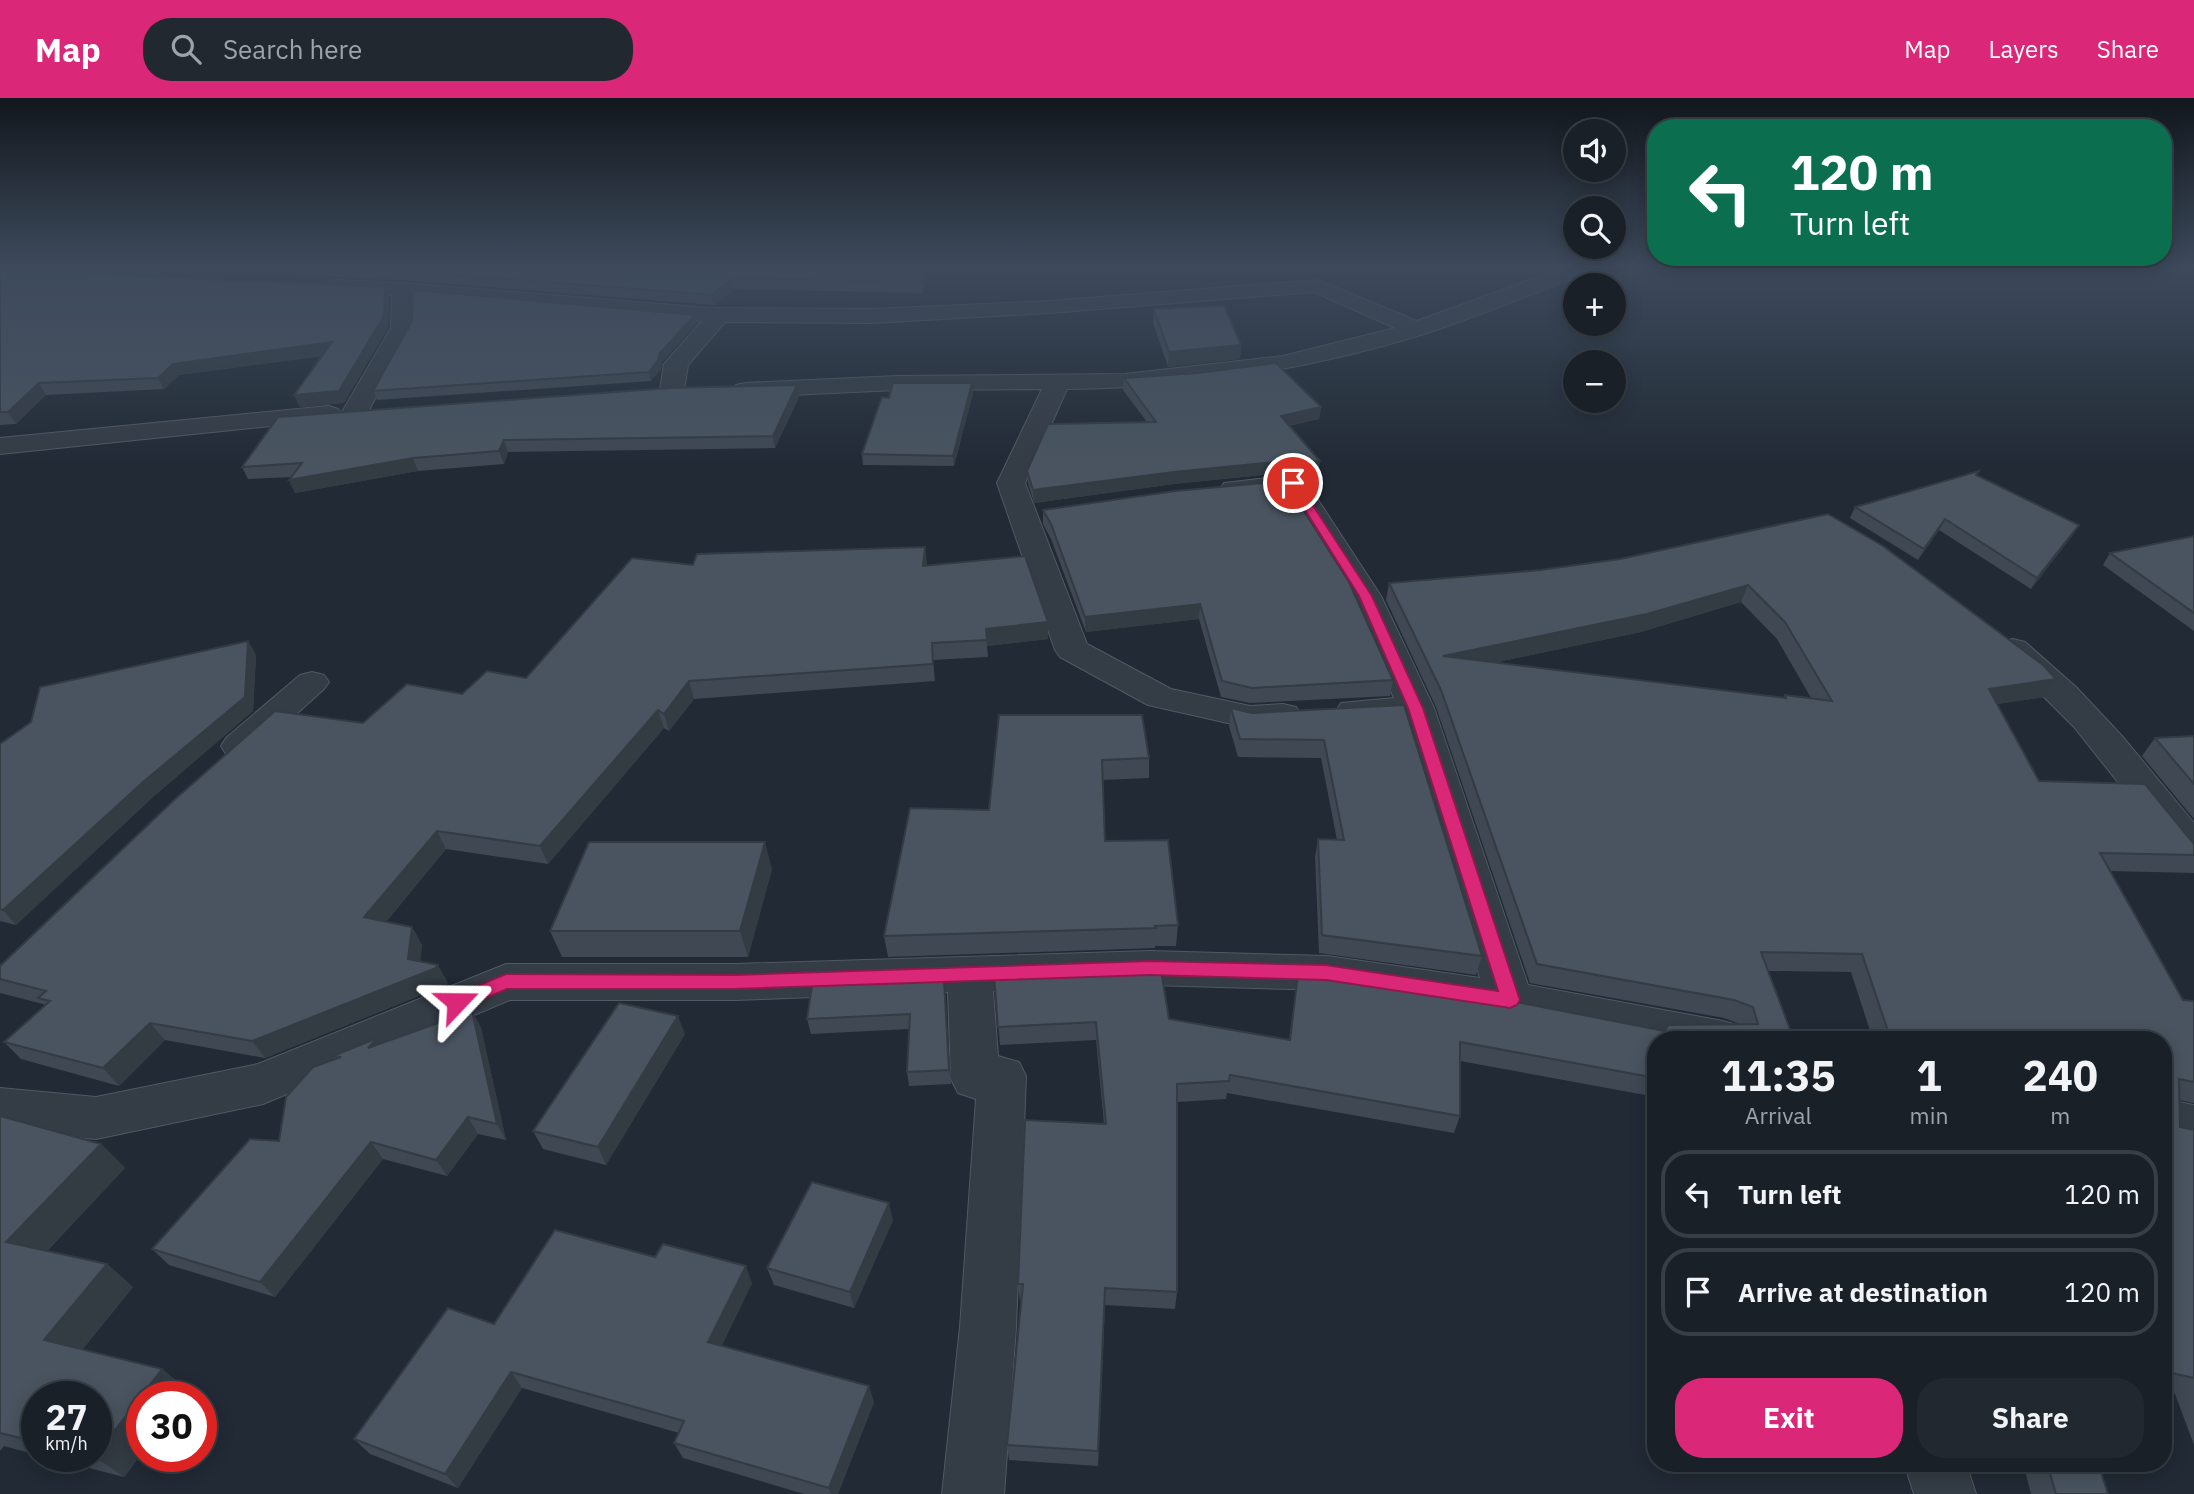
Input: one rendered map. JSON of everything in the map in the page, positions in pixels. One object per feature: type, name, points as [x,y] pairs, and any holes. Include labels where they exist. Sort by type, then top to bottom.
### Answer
[{"type":"street","points":[[355,412],[399,333]]},
{"type":"street","points":[[672,390],[676,364],[703,333]]},
{"type":"street","points":[[724,391],[897,383],[1057,384],[1125,381],[1283,363],[1400,333]]},
{"type":"street","points":[[1057,384],[1011,483],[1034,514],[1034,540],[1072,650],[1160,696],[1250,716],[1416,708]]},
{"type":"street","points":[[644,392],[698,391]]},
{"type":"street","points":[[0,446],[382,410]]},
{"type":"street","points":[[1200,492],[1293,483],[1365,596],[1416,708],[1510,1000]]},
{"type":"street","points":[[1992,632],[2046,674],[2084,715],[2194,850]]},
{"type":"street","points":[[210,772],[312,682]]},
{"type":"street","points":[[0,1109],[96,1118],[263,1084],[506,982],[735,982],[1150,968],[1326,973],[1510,1000],[1675,1031]]},
{"type":"street","points":[[971,974],[975,1079],[1002,1076],[988,1327],[973,1494]]},
{"type":"street","points":[[2172,1123],[2194,1127]]},
{"type":"street","points":[[1939,1472],[1945,1494]]},
{"type":"building","points":[[0,333],[374,333],[339,391],[294,395],[332,342],[173,364],[158,378],[39,383],[8,412],[0,412]]},
{"type":"building","points":[[405,333],[678,333],[660,353],[649,372],[373,391]]},
{"type":"building","points":[[1162,333],[1236,333],[1241,345],[1169,352]]},
{"type":"building","points":[[1276,363],[1321,407],[1281,416],[1320,461],[1294,460],[1174,472],[1033,490],[1027,471],[1048,424],[1156,422],[1124,378],[1198,373]]},
{"type":"building","points":[[893,383],[972,383],[953,456],[862,454],[882,397],[889,398]]},
{"type":"building","points":[[797,385],[773,436],[504,440],[499,451],[413,458],[289,480],[302,463],[242,467],[278,417],[669,388]]},
{"type":"building","points":[[1979,471],[1976,475],[2079,525],[2037,578],[1945,519],[1924,549],[1855,507]]},
{"type":"building","points":[[1285,481],[1349,582],[1393,680],[1252,688],[1222,681],[1200,604],[1085,617],[1051,524],[1043,510],[1175,491]]},
{"type":"building","points":[[1828,514],[1883,546],[2043,665],[2056,679],[1989,689],[2039,781],[2145,784],[2194,844],[2194,855],[2100,853],[2183,1000],[2194,1001],[2194,1082],[2179,1079],[2180,1127],[2194,1130],[2194,1378],[2172,1373],[2172,1031],[1888,1031],[1862,954],[1761,952],[1791,1031],[1665,1031],[1668,1025],[1758,1024],[1753,1007],[1734,1000],[1537,964],[1441,690],[1389,583],[1540,570],[1620,559]],"holes":[[[1748,585],[1785,622],[1832,701],[1785,695],[1786,698],[1443,656],[1647,614]]]},
{"type":"building","points":[[2194,536],[2194,613],[2110,553]]},
{"type":"building","points":[[925,547],[923,566],[1025,556],[1048,622],[986,629],[987,640],[932,643],[933,664],[689,681],[664,714],[658,710],[540,846],[437,831],[364,917],[412,927],[408,959],[438,965],[436,968],[252,1041],[150,1023],[103,1068],[4,1042],[50,1001],[38,998],[46,991],[0,979],[0,966],[173,801],[275,711],[363,723],[407,684],[462,694],[487,671],[526,678],[632,558],[693,565],[697,554]]},
{"type":"building","points":[[248,641],[245,697],[143,782],[3,910],[0,909],[0,744],[31,722],[40,687]]},
{"type":"building","points":[[1404,705],[1482,956],[1322,935],[1318,839],[1344,840],[1324,740],[1240,739],[1231,708],[1252,713]]},
{"type":"building","points":[[999,715],[1142,715],[1149,758],[1102,760],[1105,841],[1168,840],[1178,925],[1155,926],[1156,928],[884,936],[910,808],[989,810]]},
{"type":"building","points":[[2194,736],[2194,784],[2155,738]]},
{"type":"building","points":[[589,842],[765,842],[740,931],[550,931]]},
{"type":"building","points":[[1161,970],[1169,1019],[1290,1040],[1298,974],[1330,974],[1516,1002],[1665,1031],[1647,1031],[1647,1076],[1460,1042],[1460,1116],[1230,1075],[1229,1081],[1177,1084],[1177,1292],[1105,1288],[1098,1451],[1007,1445],[1023,1284],[1018,1284],[1025,1120],[1106,1124],[1096,1022],[998,1027],[994,975]]},
{"type":"building","points":[[944,980],[949,1070],[907,1072],[910,1014],[807,1019],[812,985]]},
{"type":"building","points":[[619,1003],[678,1016],[598,1147],[533,1131]]},
{"type":"building","points":[[472,1011],[497,1124],[468,1117],[436,1160],[371,1142],[260,1282],[152,1249],[250,1139],[279,1141],[286,1097],[313,1067],[341,1057],[333,1056],[377,1038],[368,1048]]},
{"type":"building","points":[[0,1116],[101,1144],[6,1242],[107,1264],[44,1340],[162,1369],[153,1381],[126,1381],[126,1416],[112,1434],[112,1381],[21,1381],[21,1438],[0,1433]]},
{"type":"building","points":[[812,1182],[889,1203],[850,1292],[767,1268]]},
{"type":"building","points":[[555,1230],[655,1257],[663,1244],[746,1266],[708,1342],[869,1386],[829,1488],[674,1443],[684,1421],[511,1372],[445,1474],[354,1439],[448,1308],[494,1324]]},
{"type":"building","points":[[2050,1472],[2101,1472],[2108,1494],[2056,1494]]},
{"type":"route","points":[[457,1002],[506,982],[735,982],[1150,968],[1326,973],[1510,1000],[1416,708],[1365,596],[1293,483]]}]
